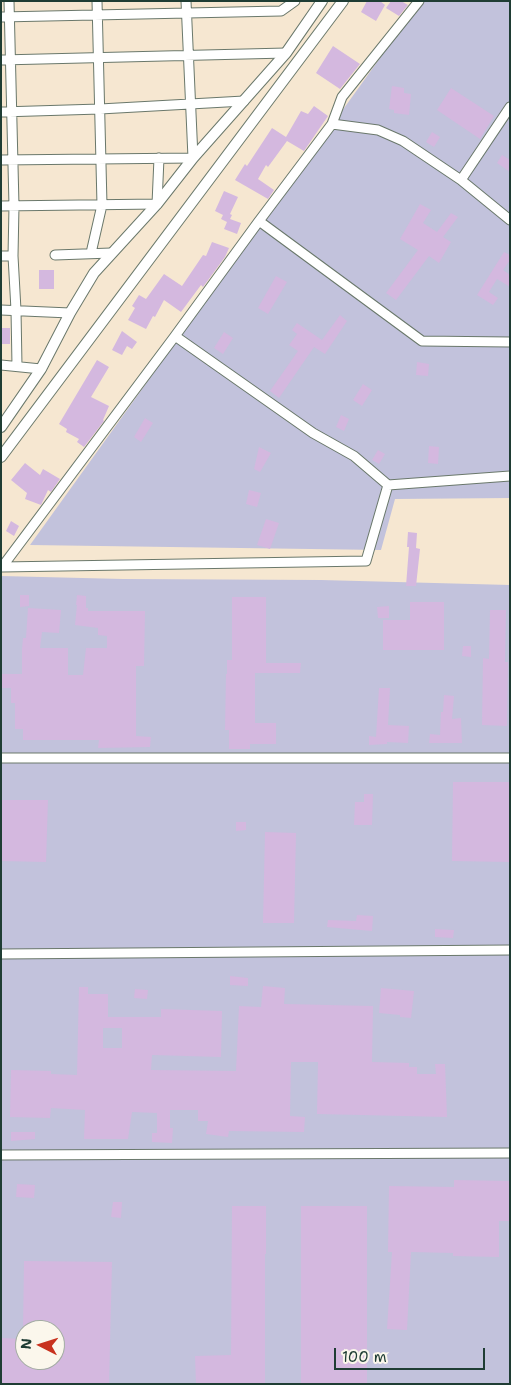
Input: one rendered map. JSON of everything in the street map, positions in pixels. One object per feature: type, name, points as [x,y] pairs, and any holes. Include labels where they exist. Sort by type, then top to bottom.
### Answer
[{"type":"street","points":[[9,1],[5,17],[6,60],[12,112],[13,256],[17,366]]},
{"type":"street","points":[[91,254],[102,205],[97,1]]},
{"type":"street","points":[[186,1],[189,103],[193,158]]},
{"type":"street","points":[[5,17],[281,11],[295,1]]},
{"type":"street","points":[[1,426],[41,369],[94,272],[157,204],[193,158],[286,53],[322,1]]},
{"type":"street","points":[[1,457],[342,1]]},
{"type":"street","points":[[2,567],[332,124],[342,97],[419,1]]},
{"type":"street","points":[[6,60],[286,53]]},
{"type":"street","points":[[1,112],[100,110],[244,101]]},
{"type":"street","points":[[461,180],[510,107]]},
{"type":"street","points":[[332,124],[378,130],[402,141],[461,180],[510,220]]},
{"type":"street","points":[[157,204],[159,158]]},
{"type":"street","points":[[1,160],[193,158]]},
{"type":"street","points":[[1,206],[157,204]]},
{"type":"street","points":[[259,221],[422,341],[510,342]]},
{"type":"street","points":[[55,255],[111,253]]},
{"type":"street","points":[[1,256],[13,256]]},
{"type":"street","points":[[1,310],[70,313]]},
{"type":"street","points":[[175,336],[313,433],[354,456],[388,485],[510,476]]},
{"type":"street","points":[[1,365],[41,369]]},
{"type":"street","points":[[2,567],[366,561],[388,485]]},
{"type":"street","points":[[1,758],[510,758]]},
{"type":"street","points":[[1,954],[510,950]]},
{"type":"street","points":[[1,1155],[510,1153]]},
{"type":"shaded area","points":[[421,1],[510,1],[510,498],[395,499],[381,550],[30,545]]},
{"type":"shaded area","points":[[1,576],[321,580],[510,585],[510,1384],[1,1384]]},
{"type":"building","points":[[367,1],[380,1],[385,5],[376,21],[361,12]]},
{"type":"building","points":[[391,1],[401,1],[408,5],[399,16],[386,8]]},
{"type":"building","points":[[333,46],[360,64],[340,89],[316,73]]},
{"type":"building","points":[[392,86],[404,88],[404,93],[411,94],[409,115],[394,113],[394,110],[389,109]]},
{"type":"building","points":[[451,88],[494,116],[480,139],[437,110]]},
{"type":"building","points":[[314,106],[328,116],[304,151],[287,141],[268,167],[266,165],[258,179],[274,190],[268,199],[235,180],[245,164],[247,166],[272,128],[286,137],[301,111],[308,114]]},
{"type":"building","points":[[432,132],[440,137],[434,147],[426,142]]},
{"type":"building","points":[[502,155],[510,160],[510,172],[497,163]]},
{"type":"building","points":[[224,191],[238,197],[230,214],[232,215],[230,219],[241,223],[237,234],[224,229],[227,222],[221,219],[223,215],[215,211]]},
{"type":"building","points":[[420,204],[431,210],[423,223],[437,232],[451,213],[458,217],[443,237],[451,242],[439,263],[429,256],[396,300],[386,293],[418,250],[400,239]]},
{"type":"building","points":[[212,242],[229,248],[225,257],[203,287],[201,285],[181,312],[164,300],[146,329],[128,320],[135,308],[132,306],[139,295],[146,299],[164,274],[182,286],[203,255],[206,256]]},
{"type":"building","points":[[504,252],[510,255],[510,260],[503,270],[510,275],[510,287],[497,279],[489,292],[498,298],[493,305],[477,295]]},
{"type":"building","points":[[39,270],[54,270],[54,289],[39,289]]},
{"type":"building","points":[[276,276],[287,282],[268,314],[258,308]]},
{"type":"building","points":[[340,315],[347,321],[325,354],[314,347],[279,398],[270,391],[298,351],[289,345],[297,334],[292,330],[297,323],[322,340]]},
{"type":"building","points":[[1,328],[10,328],[10,344],[1,344]]},
{"type":"building","points":[[122,331],[137,342],[132,349],[127,346],[122,355],[112,350]]},
{"type":"building","points":[[224,332],[233,338],[223,354],[214,348]]},
{"type":"building","points":[[97,360],[109,367],[91,397],[109,406],[104,421],[84,447],[77,442],[79,439],[66,432],[67,429],[59,424]]},
{"type":"building","points":[[417,362],[429,364],[428,376],[416,375]]},
{"type":"building","points":[[363,384],[372,390],[362,406],[353,400]]},
{"type":"building","points":[[341,415],[349,419],[344,431],[336,427]]},
{"type":"building","points":[[145,418],[153,423],[141,442],[134,437]]},
{"type":"building","points":[[429,446],[439,447],[438,464],[428,463]]},
{"type":"building","points":[[259,447],[271,453],[260,472],[254,469]]},
{"type":"building","points":[[378,450],[385,454],[379,464],[372,460]]},
{"type":"building","points":[[25,463],[40,475],[43,469],[60,479],[51,492],[48,490],[41,505],[25,499],[27,493],[11,480]]},
{"type":"building","points":[[249,490],[261,493],[257,507],[246,504]]},
{"type":"building","points":[[266,519],[279,523],[270,549],[257,545]]},
{"type":"building","points":[[11,521],[19,526],[14,536],[6,531]]},
{"type":"building","points":[[408,532],[417,533],[416,548],[420,549],[416,586],[406,586],[409,547],[407,547]]},
{"type":"building","points":[[20,595],[29,595],[29,606],[20,607]]},
{"type":"building","points":[[77,595],[86,596],[86,608],[88,608],[88,611],[145,611],[144,666],[136,666],[136,736],[151,737],[150,747],[98,748],[99,740],[23,740],[23,729],[15,729],[15,703],[11,703],[11,688],[1,688],[1,674],[22,674],[23,638],[26,638],[28,608],[61,610],[59,633],[42,632],[40,648],[68,648],[68,675],[83,675],[86,648],[107,648],[107,636],[98,635],[98,628],[75,625]]},
{"type":"building","points":[[232,597],[266,597],[266,663],[301,663],[300,673],[255,673],[255,723],[276,723],[276,744],[250,744],[250,749],[229,749],[229,730],[225,730],[226,674],[227,660],[232,660]]},
{"type":"building","points":[[410,602],[444,602],[444,650],[383,650],[383,620],[410,620]]},
{"type":"building","points":[[389,606],[389,618],[378,618],[377,607]]},
{"type":"building","points":[[490,610],[506,610],[505,662],[508,662],[507,726],[482,725],[483,658],[489,659]]},
{"type":"building","points":[[463,646],[471,646],[471,657],[462,656]]},
{"type":"building","points":[[379,688],[390,688],[388,725],[409,726],[408,743],[387,742],[387,744],[369,745],[369,736],[376,737]]},
{"type":"building","points":[[444,695],[454,696],[452,719],[461,718],[462,743],[429,743],[430,734],[440,735]]},
{"type":"building","points":[[453,782],[510,782],[510,862],[452,861]]},
{"type":"building","points":[[364,794],[373,794],[372,825],[354,825],[355,802],[364,802]]},
{"type":"building","points":[[1,800],[48,800],[46,862],[1,861]]},
{"type":"building","points":[[236,822],[246,822],[246,830],[236,831]]},
{"type":"building","points":[[265,832],[296,833],[294,923],[263,923]]},
{"type":"building","points":[[357,915],[373,916],[372,931],[327,927],[328,920],[356,921]]},
{"type":"building","points":[[435,929],[454,930],[453,938],[435,937]]},
{"type":"building","points":[[230,976],[248,978],[248,986],[230,985]]},
{"type":"building","points":[[263,986],[285,988],[284,1004],[373,1006],[372,1062],[409,1063],[409,1067],[417,1067],[417,1074],[436,1074],[435,1064],[445,1064],[447,1117],[317,1114],[318,1062],[291,1062],[290,1116],[305,1117],[304,1132],[229,1131],[228,1137],[206,1134],[208,1121],[198,1121],[198,1110],[170,1110],[170,1128],[173,1128],[172,1143],[152,1142],[152,1133],[157,1133],[157,1113],[132,1112],[128,1139],[84,1139],[85,1110],[51,1108],[50,1118],[10,1117],[11,1070],[51,1071],[51,1074],[77,1075],[79,987],[88,987],[88,994],[108,994],[108,1017],[161,1017],[161,1009],[222,1011],[221,1057],[152,1055],[151,1070],[236,1071],[239,1006],[261,1007]],"holes":[[[103,1028],[122,1028],[122,1048],[103,1048]]]},
{"type":"building","points":[[381,988],[414,991],[411,1018],[379,1013]]},
{"type":"building","points":[[135,989],[148,990],[147,999],[134,998]]},
{"type":"building","points":[[11,1132],[35,1132],[35,1139],[11,1141]]},
{"type":"building","points":[[454,1180],[510,1181],[510,1221],[499,1221],[499,1257],[453,1256],[453,1253],[411,1252],[407,1330],[387,1329],[392,1252],[388,1252],[389,1186],[454,1187]]},
{"type":"building","points":[[17,1184],[35,1185],[34,1198],[16,1197]]},
{"type":"building","points":[[113,1202],[122,1202],[121,1218],[111,1217]]},
{"type":"building","points":[[232,1206],[266,1206],[265,1384],[196,1384],[195,1356],[231,1355]]},
{"type":"building","points":[[301,1206],[367,1206],[367,1384],[301,1384]]},
{"type":"building","points":[[24,1261],[112,1262],[109,1384],[1,1384],[1,1338],[15,1339],[15,1370],[65,1370],[65,1320],[23,1320]]}]
